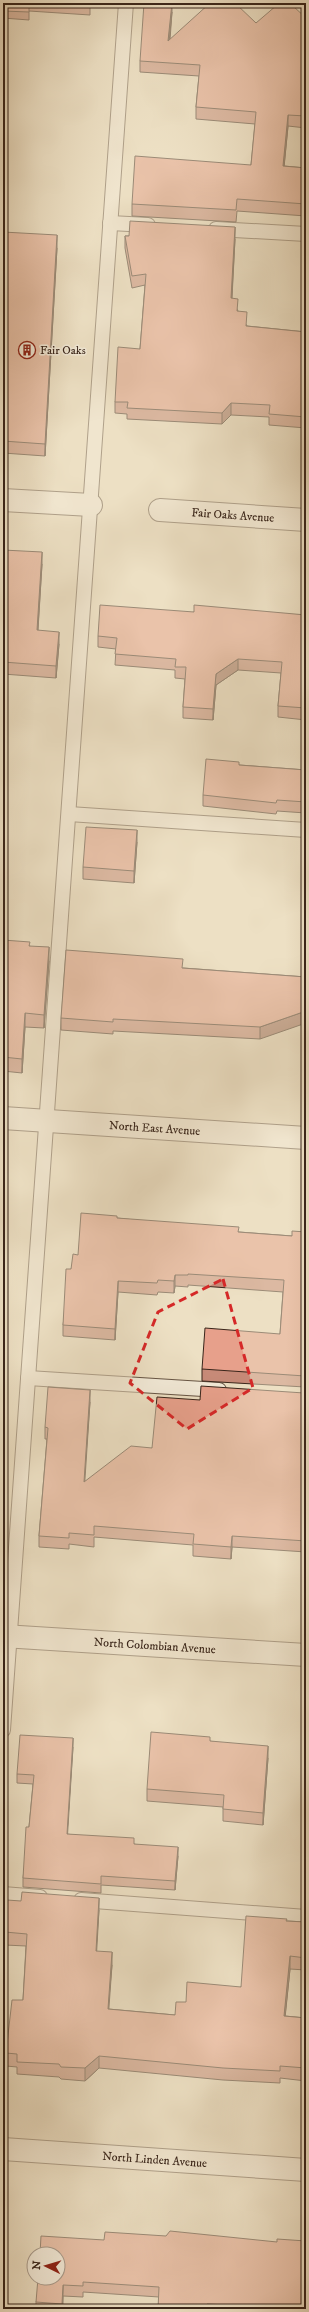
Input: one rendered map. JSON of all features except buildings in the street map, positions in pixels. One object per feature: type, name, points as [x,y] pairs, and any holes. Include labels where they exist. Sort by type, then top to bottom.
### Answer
[{"type":"street","points":[[3,500],[91,505]]},
{"type":"street","name":"Fair Oaks Avenue","points":[[160,510],[306,520]]},
{"type":"street","name":"North East Avenue","points":[[3,1118],[306,1138]]},
{"type":"street","name":"North Colombian Avenue","points":[[6,1636],[306,1655]]},
{"type":"street","name":"North Linden Avenue","points":[[3,2149],[306,2170]]},
{"type":"lane","points":[[3,1730],[6,1636],[28,1378],[126,3]]},
{"type":"lane","points":[[110,223],[165,226]]},
{"type":"lane","points":[[204,228],[306,234]]},
{"type":"lane","points":[[69,814],[306,830]]},
{"type":"lane","points":[[28,1378],[235,1391]]},
{"type":"lane","points":[[3,1894],[51,1898]]},
{"type":"lane","points":[[67,1899],[306,1917]]},
{"type":"highlighted area","points":[[223,1279],[253,1388],[187,1429],[130,1383],[158,1312]]},
{"type":"place","name":"Fair Oaks","points":[[27,350]]}]
